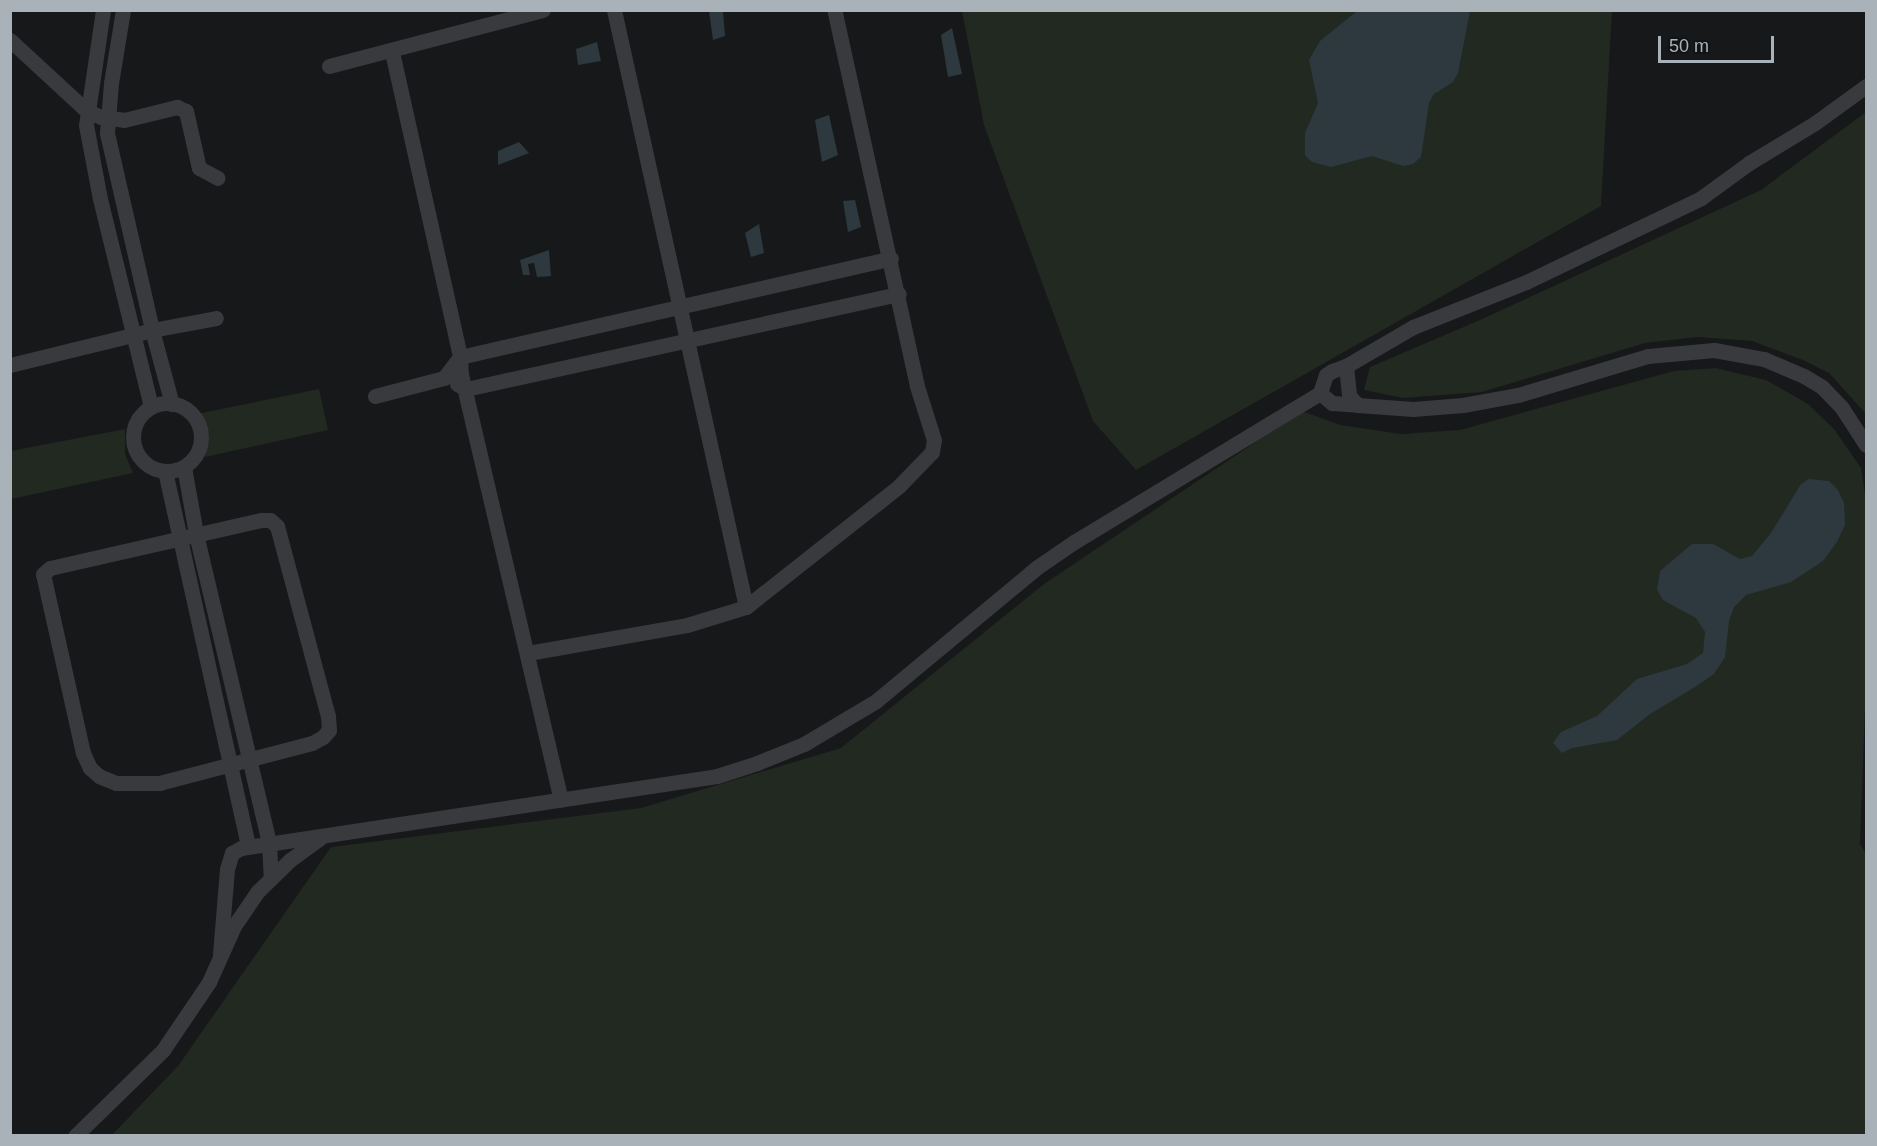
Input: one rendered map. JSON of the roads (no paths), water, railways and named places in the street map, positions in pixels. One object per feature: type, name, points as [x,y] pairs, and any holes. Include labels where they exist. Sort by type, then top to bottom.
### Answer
[{"type":"street","points":[[103,10],[86,125],[132,336],[151,407]]},
{"type":"street","points":[[123,10],[111,84],[108,120],[110,151],[152,330],[172,404]]},
{"type":"street","points":[[329,66],[392,52],[543,10]]},
{"type":"street","points":[[614,10],[746,607]]},
{"type":"street","points":[[528,653],[687,625],[746,607],[899,486],[932,452],[934,440],[918,386],[834,10]]},
{"type":"street","points":[[10,40],[87,111],[108,120],[131,119],[171,108],[183,109],[188,115],[199,168],[218,178]]},
{"type":"street","points":[[392,52],[466,389],[561,799]]},
{"type":"street","points":[[220,954],[229,860],[236,850],[248,846],[322,837],[717,776],[757,764],[804,744],[876,701],[1008,590],[1074,542],[1320,393],[1326,375],[1413,327],[1545,274],[1701,198],[1749,163],[1815,123],[1866,86]]},
{"type":"street","points":[[375,396],[444,378],[460,357],[891,258]]},
{"type":"street","points":[[444,378],[466,389],[899,294]]},
{"type":"street","points":[[10,365],[152,330],[216,318]]},
{"type":"street","points":[[1320,393],[1332,403],[1413,409],[1463,405],[1518,395],[1648,356],[1714,350],[1764,358],[1822,387],[1835,401],[1866,445]]},
{"type":"street","points":[[1346,366],[1349,396],[1359,405]]},
{"type":"street","points":[[172,404],[184,408],[193,417],[200,434],[197,453],[184,467],[165,471],[143,462],[135,449],[135,425],[151,407],[172,404]]},
{"type":"street","points":[[184,467],[196,534],[269,843],[271,877]]},
{"type":"street","points":[[165,471],[248,846]]},
{"type":"street","points":[[262,520],[270,520],[277,526],[328,716],[329,730],[323,737],[312,743],[160,783],[132,784],[108,780],[90,768],[83,753],[42,580],[43,574],[50,568],[196,534],[262,520]]},
{"type":"street","points":[[75,1136],[163,1050],[209,982],[234,926],[271,877],[322,837]]}]
